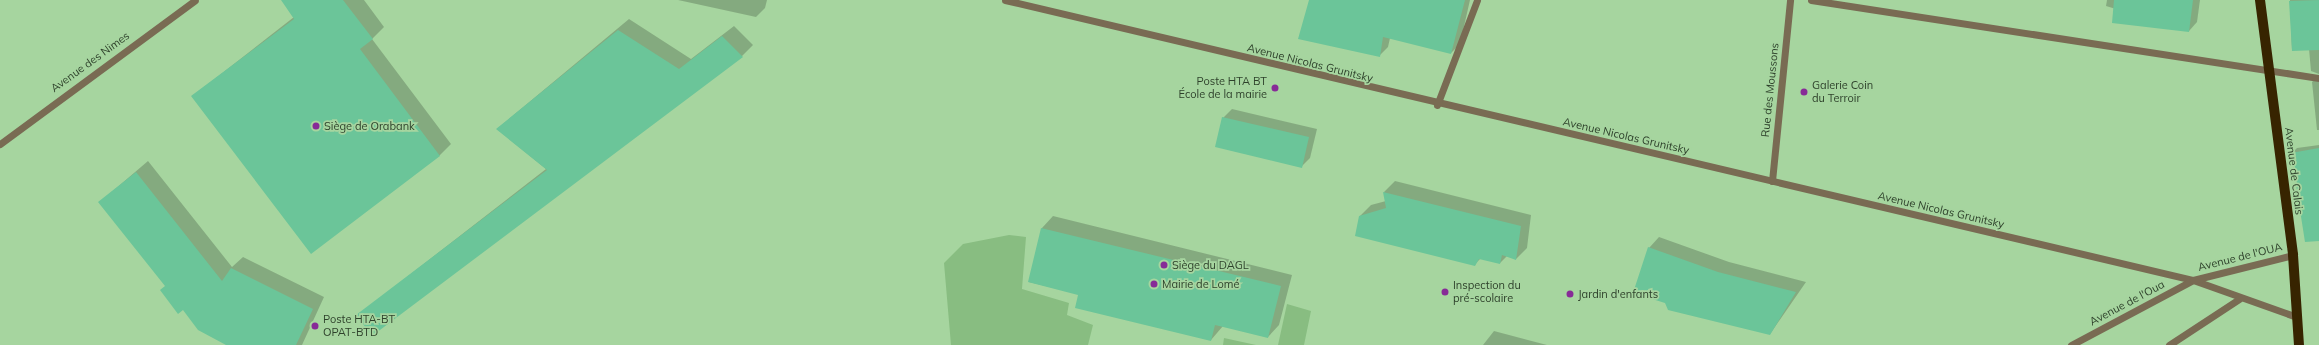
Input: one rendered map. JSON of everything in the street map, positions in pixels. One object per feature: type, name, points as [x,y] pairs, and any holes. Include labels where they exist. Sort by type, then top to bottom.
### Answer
[{"type":"main road","name":"Avenue de Calais","points":[[2260,0],[2293,255],[2294,316],[2299,345]]},
{"type":"street","name":"Avenue des Nimes","points":[[0,144],[195,0]]},
{"type":"street","name":"Avenue Nicolas Grunitsky","points":[[1005,0],[1437,105],[1772,181],[2193,280],[2239,299]]},
{"type":"street","points":[[1437,105],[1477,0]]},
{"type":"street","name":"Rue des Moussons","points":[[1772,181],[1790,0]]},
{"type":"street","points":[[1811,0],[2270,69],[2319,78]]},
{"type":"street","name":"Avenue de l'OUA","points":[[2193,280],[2293,255]]},
{"type":"street","name":"Avenue de l'Oua","points":[[2071,345],[2193,280]]},
{"type":"street","points":[[2169,345],[2239,299],[2294,316]]},
{"type":"green space","points":[[1009,235],[1026,237],[1022,289],[1069,303],[1067,315],[1093,325],[1088,345],[951,345],[944,263],[963,244]]},
{"type":"green space","points":[[1287,304],[1311,311],[1304,345],[1278,345]]},
{"type":"green space","points":[[1224,338],[1256,345],[1223,345]]},
{"type":"building","name":"Siège de Orabank","points":[[281,0],[343,0],[373,39],[360,49],[440,156],[311,254],[191,96],[294,19]]},
{"type":"building","points":[[1309,0],[1465,0],[1451,54],[1383,37],[1380,57],[1298,39]]},
{"type":"building","points":[[2114,0],[2193,0],[2189,32],[2112,23]]},
{"type":"building","points":[[2319,0],[2319,50],[2292,51],[2289,1]]},
{"type":"building","points":[[618,30],[679,69],[722,36],[743,57],[372,336],[356,315],[547,170],[496,129]]},
{"type":"building","points":[[1222,117],[1309,137],[1302,168],[1215,147]]},
{"type":"building","points":[[2319,148],[2319,241],[2305,242],[2291,153]]},
{"type":"building","points":[[136,172],[222,281],[231,268],[313,309],[296,345],[226,345],[198,330],[183,310],[178,314],[160,290],[165,286],[98,202]]},
{"type":"building","points":[[1383,192],[1521,226],[1516,260],[1502,255],[1500,264],[1479,259],[1475,266],[1355,236],[1359,216],[1386,208]]},
{"type":"building","name":"Mairie de Lomé","points":[[1041,228],[1281,286],[1268,338],[1215,325],[1211,341],[1075,308],[1078,295],[1028,282]]},
{"type":"building","points":[[1648,247],[1718,272],[1796,292],[1770,335],[1668,310],[1665,303],[1633,293]]},
{"type":"place","name":"Poste HTA BT École de la mairie","points":[[1275,88]]},
{"type":"place","name":"Galerie Coin du Terroir","points":[[1804,92]]},
{"type":"place","name":"Siège de Orabank","points":[[316,126]]},
{"type":"place","name":"Siège du DAGL","points":[[1164,265]]},
{"type":"place","name":"Mairie de Lomé","points":[[1154,284]]},
{"type":"place","name":"Inspection du pré-scolaire","points":[[1445,292]]},
{"type":"place","name":"Jardin d'enfants","points":[[1570,294]]},
{"type":"place","name":"Poste HTA-BT OPAT-BTD","points":[[315,326]]}]
